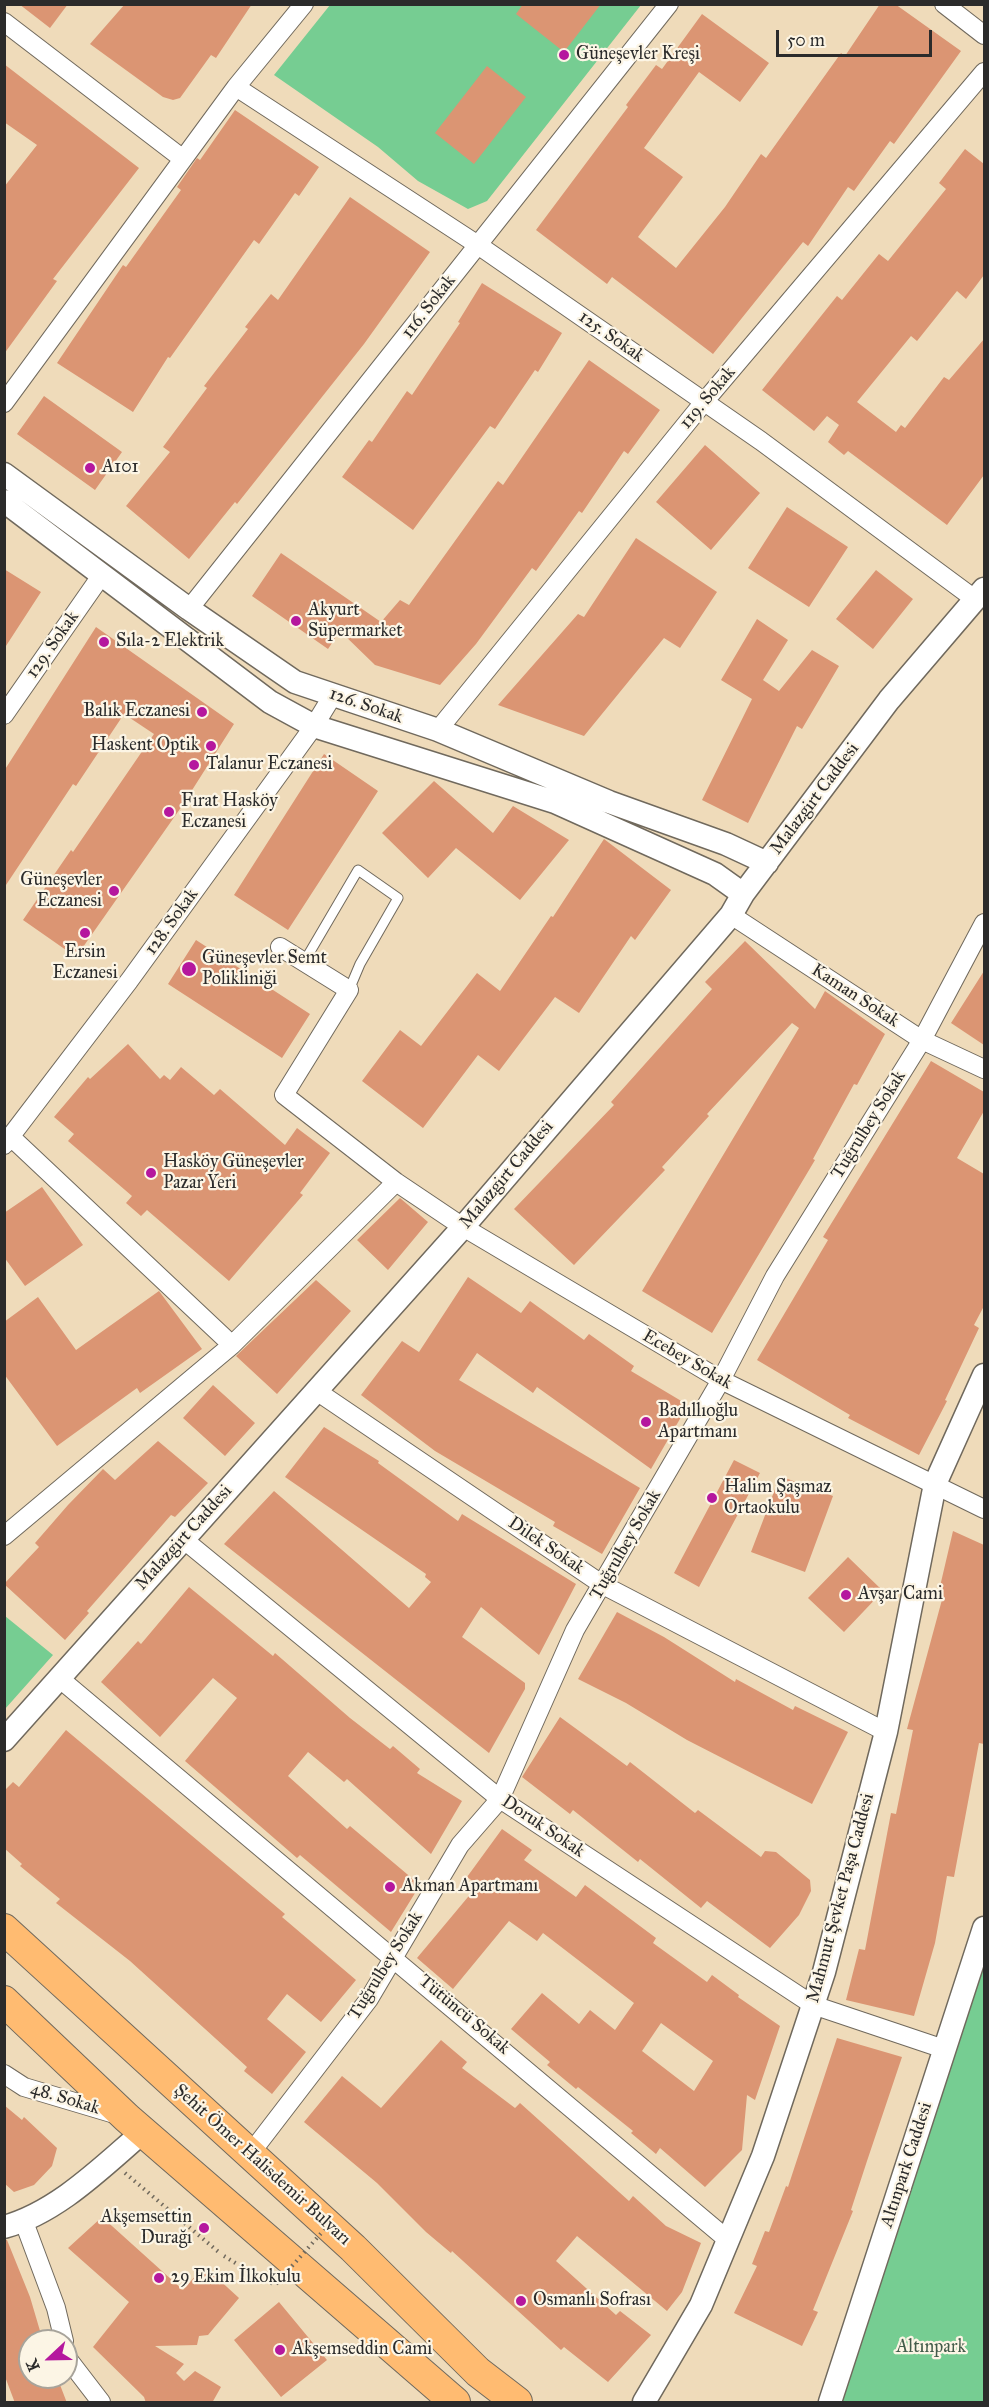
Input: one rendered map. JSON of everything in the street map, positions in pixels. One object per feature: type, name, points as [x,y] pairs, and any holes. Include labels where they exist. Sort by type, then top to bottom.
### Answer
[{"type":"highway","name":"Şehit Ömer Halisdemir Bulvarı","points":[[4,1929],[353,2248],[478,2372],[517,2403]]},
{"type":"highway","points":[[4,2001],[135,2125],[443,2399]]},
{"type":"street","points":[[4,403],[236,87],[304,4]]},
{"type":"street","name":"116. Sokak","points":[[189,609],[669,4]]},
{"type":"street","points":[[944,4],[984,35]]},
{"type":"street","points":[[4,22],[183,159]]},
{"type":"street","name":"119. Sokak","points":[[438,730],[704,402],[984,72]]},
{"type":"street","name":"125. Sokak","points":[[236,87],[478,245],[980,595]]},
{"type":"street","name":"126. Sokak","points":[[4,474],[189,609],[295,682],[438,730],[609,802],[726,844],[767,863]]},
{"type":"street","name":"126. Sokak","points":[[4,501],[100,576],[164,620],[270,702],[314,726],[555,802],[715,874],[742,894]]},
{"type":"street","name":"129. Sokak","points":[[4,715],[100,576]]},
{"type":"street","name":"Malazgirt Caddesi","points":[[4,1740],[463,1227],[731,915],[742,894],[889,700],[980,595]]},
{"type":"street","name":"128. Sokak","points":[[8,1141],[129,981],[314,726],[333,695]]},
{"type":"street","name":"Kaman Sokak","points":[[731,915],[922,1040],[984,1069]]},
{"type":"street","name":"Tuğrulbey Sokak","points":[[250,2154],[369,1999],[460,1845],[500,1799],[575,1630],[721,1380],[775,1276],[922,1040],[984,923]]},
{"type":"street","points":[[280,947],[349,990]]},
{"type":"street","name":"Ecebey Sokak","points":[[349,990],[284,1095],[396,1182],[463,1227],[721,1380],[984,1509]]},
{"type":"street","points":[[8,1141],[231,1345]]},
{"type":"street","points":[[4,1536],[231,1345],[396,1182]]},
{"type":"street","name":"Mahmut Şevket Paşa Caddesi","points":[[644,2403],[701,2304],[763,2156],[813,2006],[886,1732],[935,1484],[984,1375]]},
{"type":"street","name":"Dilek Sokak","points":[[315,1390],[603,1585],[886,1732]]},
{"type":"street","name":"Doruk Sokak","points":[[183,1539],[500,1799],[813,2006],[944,2049]]},
{"type":"street","name":"Tütüncü Sokak","points":[[59,1678],[394,1957],[728,2240]]},
{"type":"street","name":"Altınpark Caddesi","points":[[830,2403],[984,1928]]},
{"type":"street","name":"48. Sokak","points":[[4,2074],[24,2087],[135,2125]]},
{"type":"street","points":[[60,2329],[56,2308],[14,2224],[78,2188],[110,2160],[135,2125]]},
{"type":"street","points":[[78,2372],[101,2403]]},
{"type":"lane","points":[[304,962],[358,870],[398,897],[360,964],[349,990]]},
{"type":"path","points":[[110,2160],[222,2255],[266,2282],[276,2284],[332,2221]]},
{"type":"green space","points":[[330,5],[641,5],[487,201],[468,209],[418,181],[378,147],[274,75]]},
{"type":"green space","points":[[5,1616],[53,1655],[5,1709]]},
{"type":"green space","name":"Altınpark","points":[[984,1928],[984,2402],[830,2402]]},
{"type":"building","points":[[19,4],[68,4],[50,28]]},
{"type":"building","points":[[125,4],[252,4],[216,58],[211,55],[180,98],[173,100],[163,97],[90,44]]},
{"type":"building","points":[[523,4],[601,4],[564,52],[516,14]]},
{"type":"building","points":[[880,4],[895,4],[961,51],[894,144],[890,141],[854,191],[848,187],[808,246],[803,242],[713,354],[612,277],[607,284],[536,230],[628,107],[626,105],[656,65],[662,69],[702,14],[769,63],[740,102],[699,72],[644,148],[683,177],[638,237],[676,268],[725,207],[761,154],[766,158],[841,53],[845,56]]},
{"type":"building","points":[[4,64],[139,168],[53,279],[57,281],[4,354],[4,187],[37,145],[4,122]]},
{"type":"building","points":[[487,66],[526,97],[474,164],[435,133]]},
{"type":"building","points":[[235,110],[319,167],[299,196],[295,193],[259,244],[254,240],[170,358],[168,357],[133,412],[57,363],[123,265],[126,267],[181,190],[177,187],[197,158],[200,160]]},
{"type":"building","points":[[965,149],[984,164],[984,275],[966,299],[957,291],[917,341],[911,336],[857,402],[896,432],[901,425],[905,428],[944,377],[949,380],[984,339],[984,475],[947,525],[848,451],[844,455],[828,442],[839,425],[827,416],[814,431],[762,390],[837,296],[842,300],[879,254],[888,261],[946,189],[939,183]]},
{"type":"building","points":[[350,197],[430,252],[364,344],[237,504],[235,502],[189,559],[126,506],[170,452],[163,447],[207,388],[204,386],[248,329],[245,327],[271,294],[278,300]]},
{"type":"building","points":[[482,283],[562,333],[538,372],[535,370],[495,429],[490,426],[413,530],[342,477],[369,440],[372,442],[407,391],[412,395],[460,323],[458,322]]},
{"type":"building","points":[[589,360],[660,410],[628,454],[624,451],[582,513],[579,511],[536,571],[532,568],[476,644],[440,685],[375,665],[340,631],[328,649],[252,596],[281,553],[381,622],[400,600],[409,605],[498,481],[503,485]]},
{"type":"building","points":[[44,396],[122,452],[95,490],[17,434]]},
{"type":"building","points":[[705,445],[760,493],[711,550],[656,502]]},
{"type":"building","points":[[787,507],[848,547],[809,607],[748,568]]},
{"type":"building","points":[[636,538],[717,592],[680,648],[664,638],[584,736],[498,705],[578,614],[584,617]]},
{"type":"building","points":[[4,569],[41,592],[4,649]]},
{"type":"building","points":[[876,570],[913,599],[873,649],[836,619]]},
{"type":"building","points":[[757,619],[788,640],[763,680],[779,691],[812,650],[839,666],[802,729],[797,726],[748,823],[702,800],[752,699],[721,680]]},
{"type":"building","points":[[96,627],[234,724],[182,806],[76,957],[23,920],[154,734],[124,714],[76,786],[73,784],[4,888],[4,771]]},
{"type":"building","points":[[324,754],[378,791],[288,930],[234,895]]},
{"type":"building","points":[[434,781],[493,833],[513,806],[569,840],[520,900],[456,848],[428,878],[382,833]]},
{"type":"building","points":[[604,839],[671,890],[635,940],[631,936],[579,1013],[555,997],[499,1071],[478,1055],[423,1128],[362,1081],[400,1030],[421,1046],[477,973],[500,991],[551,916],[553,917]]},
{"type":"building","points":[[196,940],[310,1014],[282,1058],[168,984]]},
{"type":"building","points":[[745,941],[815,1009],[825,991],[885,1034],[857,1085],[854,1084],[813,1159],[815,1160],[712,1333],[642,1291],[799,1028],[792,1023],[707,1114],[709,1116],[662,1167],[665,1170],[574,1265],[514,1209],[614,1105],[611,1102],[712,989],[705,982]]},
{"type":"building","points":[[984,971],[984,1045],[951,1023]]},
{"type":"building","name":"Hasköy Güneşevler Pazar Yeri","points":[[128,1044],[160,1079],[164,1075],[170,1080],[181,1067],[214,1095],[220,1089],[285,1145],[297,1128],[330,1153],[300,1193],[303,1195],[229,1281],[147,1210],[141,1216],[126,1203],[132,1196],[68,1141],[74,1134],[54,1117],[88,1077],[90,1079]]},
{"type":"building","points":[[931,1061],[984,1092],[984,1111],[957,1158],[984,1174],[984,1306],[974,1325],[979,1328],[945,1400],[947,1401],[919,1455],[848,1418],[850,1415],[757,1360],[828,1240],[823,1237]]},
{"type":"building","points":[[42,1187],[83,1245],[25,1286],[4,1257],[4,1213]]},
{"type":"building","points":[[400,1198],[428,1222],[388,1270],[357,1240]]},
{"type":"building","points":[[468,1277],[521,1313],[530,1301],[584,1340],[589,1334],[634,1366],[631,1371],[688,1405],[651,1469],[537,1387],[533,1393],[477,1353],[459,1380],[640,1488],[602,1554],[553,1526],[555,1522],[435,1451],[361,1395],[402,1341],[419,1352]]},
{"type":"building","points":[[316,1280],[351,1311],[277,1394],[236,1356]]},
{"type":"building","points":[[159,1291],[202,1349],[140,1393],[137,1388],[57,1446],[4,1374],[4,1322],[38,1297],[76,1350]]},
{"type":"building","points":[[213,1385],[255,1423],[225,1456],[183,1418]]},
{"type":"building","points":[[324,1427],[379,1461],[378,1463],[458,1521],[462,1514],[576,1584],[539,1655],[481,1607],[462,1637],[525,1683],[525,1689],[489,1753],[224,1544],[274,1491],[409,1608],[431,1582],[425,1577],[426,1574],[285,1477]]},
{"type":"building","points":[[158,1441],[208,1483],[175,1517],[171,1515],[87,1611],[89,1613],[65,1640],[4,1584],[39,1547],[35,1543],[103,1469],[115,1480]]},
{"type":"building","points":[[734,1460],[760,1473],[699,1587],[674,1573]]},
{"type":"building","points":[[780,1476],[833,1496],[805,1572],[751,1552]]},
{"type":"building","points":[[953,1531],[984,1545],[984,1744],[979,1743],[954,1877],[947,1876],[935,1943],[914,2016],[846,2000],[859,1949],[865,1950],[891,1813],[896,1814],[913,1730],[907,1729],[943,1596],[938,1595]]},
{"type":"building","name":"Avşar Cami","points":[[848,1557],[883,1591],[844,1632],[808,1598]]},
{"type":"building","points":[[189,1587],[273,1656],[275,1653],[350,1718],[390,1749],[393,1746],[420,1769],[417,1773],[462,1801],[431,1854],[347,1779],[344,1782],[308,1752],[288,1776],[347,1829],[350,1826],[420,1885],[391,1932],[300,1855],[297,1858],[185,1761],[237,1698],[213,1678],[160,1737],[101,1682],[138,1641],[141,1644]]},
{"type":"building","points":[[617,1612],[664,1637],[735,1682],[736,1679],[793,1710],[795,1706],[848,1732],[812,1804],[687,1740],[626,1703],[578,1679]]},
{"type":"building","points":[[560,1717],[627,1766],[630,1762],[695,1813],[698,1810],[761,1857],[765,1851],[776,1852],[810,1880],[811,1891],[799,1915],[770,1948],[707,1901],[701,1908],[640,1859],[638,1862],[573,1810],[570,1814],[522,1777]]},
{"type":"building","points":[[66,1730],[285,1914],[282,1917],[356,1980],[321,2022],[287,1994],[267,2019],[306,2052],[272,2094],[244,2071],[247,2067],[130,1961],[56,1903],[60,1899],[20,1866],[22,1864],[4,1848],[4,1791],[13,1782],[19,1787]]},
{"type":"building","points":[[502,1829],[532,1850],[524,1860],[576,1897],[585,1885],[656,1938],[653,1943],[707,1982],[712,1975],[739,1995],[738,1997],[780,2026],[755,2100],[747,2095],[742,2150],[705,2187],[660,2148],[656,2154],[631,2133],[633,2131],[578,2087],[576,2089],[547,2065],[550,2062],[511,2029],[542,1993],[579,2024],[590,2010],[615,2030],[634,2003],[543,1933],[537,1941],[509,1921],[453,1989],[417,1958],[478,1885],[467,1877]],"holes":[[[661,2023],[713,2061],[694,2091],[642,2051]]]},
{"type":"building","points":[[837,2038],[902,2057],[851,2210],[853,2211],[813,2310],[818,2312],[802,2346],[734,2313],[757,2266],[752,2264],[765,2231],[769,2232],[786,2186],[788,2187]]},
{"type":"building","points":[[441,2040],[467,2062],[462,2068],[515,2108],[520,2103],[629,2201],[633,2196],[666,2226],[701,2243],[682,2292],[667,2311],[577,2236],[556,2261],[616,2315],[620,2311],[651,2335],[608,2382],[564,2347],[561,2350],[452,2251],[451,2253],[426,2232],[377,2183],[304,2122],[342,2076],[381,2108]]},
{"type":"building","points":[[4,2105],[22,2120],[24,2117],[57,2148],[52,2166],[34,2185],[14,2192],[4,2183]]},
{"type":"building","points":[[102,2217],[183,2290],[204,2266],[239,2298],[208,2335],[199,2336],[197,2345],[155,2346],[184,2364],[176,2373],[184,2381],[195,2371],[221,2387],[212,2403],[146,2403],[144,2397],[93,2347],[129,2302],[68,2248]]},
{"type":"building","points":[[4,2240],[7,2240],[30,2297],[39,2329],[18,2329],[18,2389],[62,2389],[67,2403],[15,2403],[4,2374]]},
{"type":"building","name":"Akşemseddin Cami","points":[[279,2302],[327,2360],[281,2397],[234,2340]]},
{"type":"place","name":"Güneşevler Kreşi","points":[[564,55]]},
{"type":"place","name":"A101","points":[[90,468]]},
{"type":"place","name":"Akyurt Süpermarket","points":[[296,621]]},
{"type":"place","name":"Sıla-2 Elektrik","points":[[104,642]]},
{"type":"place","name":"Balık Eczanesi","points":[[202,712]]},
{"type":"place","name":"Haskent Optik","points":[[211,746]]},
{"type":"place","name":"Talanur Eczanesi","points":[[194,765]]},
{"type":"place","name":"Fırat Hasköy Eczanesi","points":[[169,812]]},
{"type":"place","name":"Güneşevler Eczanesi","points":[[114,891]]},
{"type":"place","name":"Ersin Eczanesi","points":[[85,933]]},
{"type":"place","name":"Güneşevler Semt Polikliniği","points":[[189,969]]},
{"type":"place","name":"Hasköy Güneşevler Pazar Yeri","points":[[151,1173]]},
{"type":"place","name":"Badıllıoğlu Apartmanı","points":[[646,1422]]},
{"type":"place","name":"Halim Şaşmaz Ortaokulu","points":[[712,1498]]},
{"type":"place","name":"Avşar Cami","points":[[846,1595]]},
{"type":"place","name":"Akman Apartmanı","points":[[390,1887]]},
{"type":"place","name":"Akşemsettin Durağı","points":[[204,2228]]},
{"type":"place","name":"29 Ekim İlkokulu","points":[[159,2278]]},
{"type":"place","name":"Osmanlı Sofrası","points":[[521,2301]]},
{"type":"place","name":"Akşemseddin Cami","points":[[280,2350]]}]
